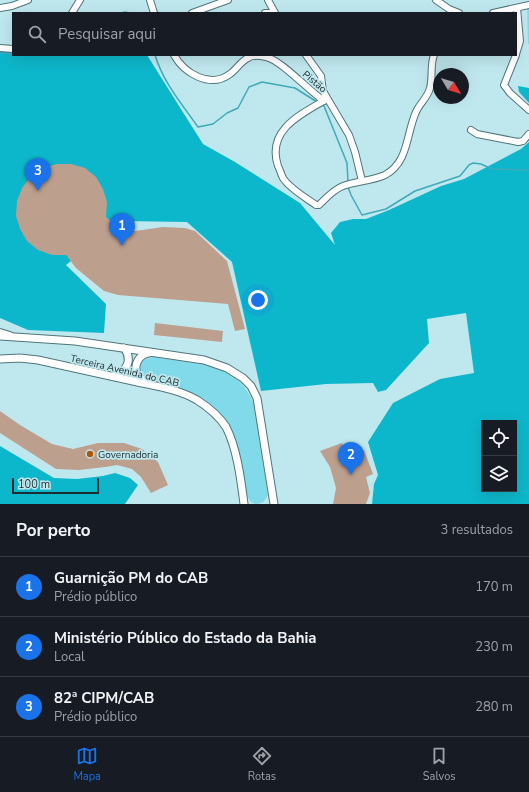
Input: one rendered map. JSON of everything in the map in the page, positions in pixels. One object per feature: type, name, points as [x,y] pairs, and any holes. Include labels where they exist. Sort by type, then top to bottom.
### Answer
[{"type":"main road","name":"Terceira Avenida do CAB","points":[[0,336],[74,341],[200,359],[219,364],[243,378],[254,392],[259,406],[274,504]]},
{"type":"main road","points":[[114,376],[122,373],[127,366],[128,356],[124,348]]},
{"type":"main road","points":[[149,384],[137,374],[137,363],[142,355],[153,352]]},
{"type":"main road","name":"Terceira Avenida do CAB","points":[[0,359],[20,358],[38,360],[149,384],[174,391],[197,400],[215,414],[228,431],[233,446],[244,503]]},
{"type":"main road","points":[[268,504],[272,494]]},
{"type":"street","points":[[0,8],[12,6],[28,0]]},
{"type":"street","points":[[73,12],[80,0]]},
{"type":"street","points":[[150,0],[154,12]]},
{"type":"street","points":[[195,12],[228,0]]},
{"type":"street","points":[[268,0],[274,12]]},
{"type":"street","points":[[436,0],[456,12]]},
{"type":"street","points":[[498,12],[529,5]]},
{"type":"street","points":[[517,8],[519,45],[517,52]]},
{"type":"street","points":[[0,48],[12,49]]},
{"type":"street","name":"Pistão","points":[[175,56],[178,62],[188,72],[205,79],[213,80],[221,79],[229,75],[247,58],[252,56],[266,57],[280,64],[315,96],[325,100]]},
{"type":"street","points":[[307,56],[321,76],[325,100],[349,135],[356,152],[362,181]]},
{"type":"street","points":[[325,100],[280,132],[275,154],[283,179],[316,205],[338,188],[384,175],[394,169],[399,163],[406,146],[416,111],[430,90],[434,56]]},
{"type":"street","points":[[516,56],[504,85],[510,93],[529,110]]},
{"type":"street","points":[[471,130],[476,134],[518,142],[523,141],[529,134]]},
{"type":"street","points":[[0,332],[16,337]]},
{"type":"shaded area","points":[[527,7],[529,7],[529,44],[528,44]]},
{"type":"shaded area","points":[[0,44],[12,46],[12,56],[148,56],[203,144],[235,162],[300,203],[335,245],[331,233],[340,222],[353,219],[366,219],[441,186],[464,179],[521,149],[529,142],[529,504],[372,504],[374,484],[378,475],[368,442],[393,403],[440,379],[474,373],[466,313],[427,319],[429,343],[386,390],[378,392],[373,383],[326,384],[261,391],[232,262],[187,222],[122,221],[66,265],[106,304],[104,333],[28,330],[0,318]]},
{"type":"shaded area","points":[[518,86],[529,88],[529,103],[519,92]]},
{"type":"shaded area","points":[[153,357],[214,366],[233,375],[243,385],[251,397],[256,410],[268,494],[263,502],[255,504],[250,501],[245,492],[240,456],[228,422],[221,413],[204,399],[183,389],[160,384],[144,378],[139,371],[139,365],[144,360]]},
{"type":"shaded area","points":[[0,446],[54,478],[77,479],[115,473],[130,478],[138,485],[125,504],[0,504]]},
{"type":"building","points":[[57,164],[71,164],[85,168],[96,177],[103,189],[107,202],[106,217],[116,225],[135,231],[163,227],[185,228],[195,231],[227,261],[245,329],[235,331],[228,304],[118,295],[104,291],[76,268],[66,255],[52,255],[38,250],[27,241],[20,229],[16,216],[17,201],[22,188],[31,176],[43,168]]},
{"type":"building","points":[[155,323],[223,331],[222,342],[154,335]]},
{"type":"building","name":"Governadoria","points":[[0,411],[52,444],[73,449],[98,443],[124,443],[142,449],[158,462],[168,485],[151,493],[141,477],[132,469],[117,465],[79,470],[56,469],[0,433]]},
{"type":"building","points":[[342,443],[346,454],[364,450],[373,474],[366,477],[370,493],[366,504],[333,504],[336,488],[330,467],[320,451]]},
{"type":"waterway","points":[[0,53],[12,54]]},
{"type":"waterway","points":[[155,56],[158,65],[168,84],[198,127],[213,124],[227,113],[238,108],[249,87],[262,82],[295,88],[317,102]]},
{"type":"waterway","points":[[322,105],[324,106],[347,163],[348,183]]},
{"type":"waterway","points":[[348,187],[362,215],[386,209],[415,191],[460,176],[469,165],[473,163],[481,164],[492,169],[529,170]]},
{"type":"place","name":"82ª CIPM/CAB","points":[[38,191]]},
{"type":"place","name":"Guarnição PM do CAB","points":[[122,246]]},
{"type":"place","name":"Governadoria","points":[[90,454]]},
{"type":"place","name":"Ministério Público do Estado da Bahia","points":[[351,475]]}]
